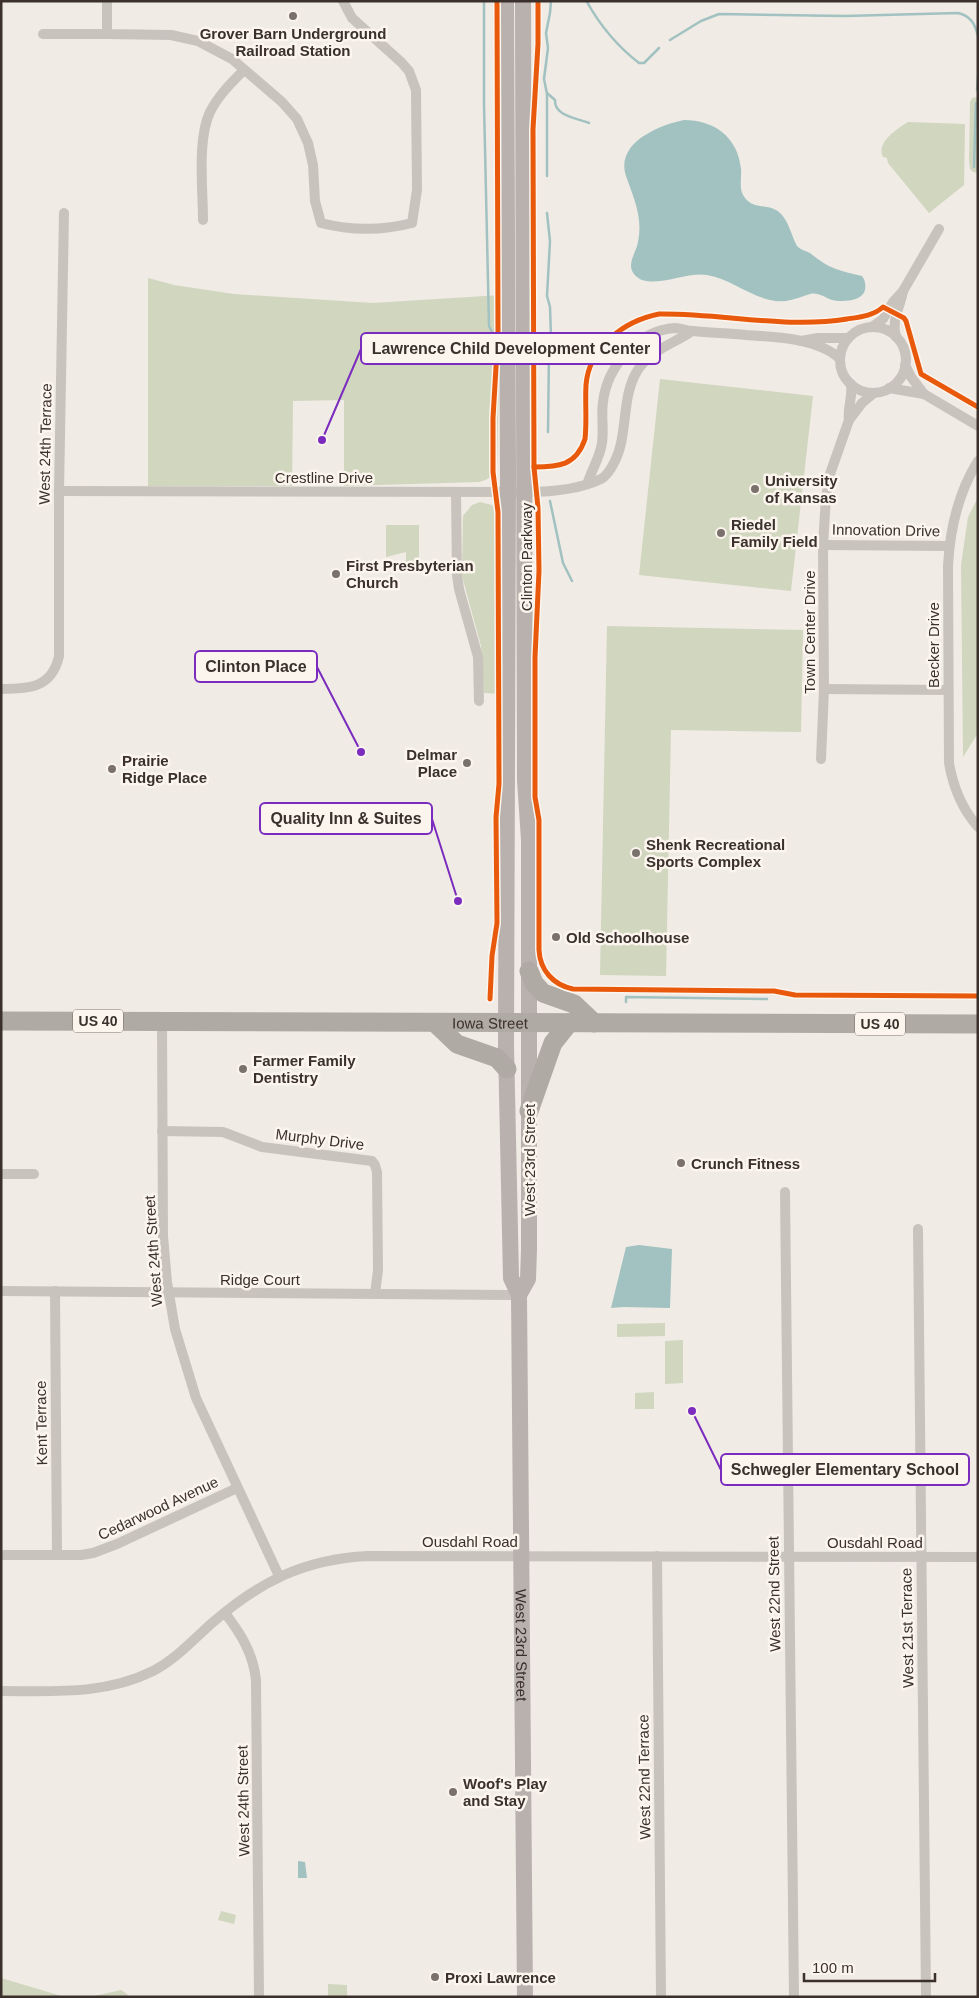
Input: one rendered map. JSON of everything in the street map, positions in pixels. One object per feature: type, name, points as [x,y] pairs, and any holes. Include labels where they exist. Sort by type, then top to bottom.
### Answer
[{"type":"highway","points":[[529,970],[534,983],[543,993],[574,1004],[594,1023]]},
{"type":"highway","name":"Iowa Street","points":[[1,1021],[978,1024]]},
{"type":"highway","points":[[435,1023],[457,1044],[479,1050],[497,1058],[507,1069]]},
{"type":"highway","points":[[529,1111],[544,1064],[553,1044],[570,1023]]},
{"type":"main road","name":"Clinton Parkway","points":[[506,1],[508,492],[507,1023]]},
{"type":"main road","name":"Clinton Parkway","points":[[523,1],[526,492],[525,780],[529,825],[530,1023]]},
{"type":"main road","name":"West 23rd Street","points":[[507,1023],[511,1278],[518,1295],[524,1997]]},
{"type":"main road","name":"West 23rd Street","points":[[518,1295],[528,1279],[530,1023]]},
{"type":"street","points":[[107,1],[107,34]]},
{"type":"street","points":[[43,34],[171,35],[186,37],[209,45],[244,70],[287,107],[304,130],[311,152],[315,201],[321,223],[346,229],[376,230],[412,223],[417,190],[416,90],[409,71],[352,18],[343,1]]},
{"type":"street","points":[[203,220],[204,130],[216,101],[244,70]]},
{"type":"street","name":"West 24th Terrace","points":[[1,689],[30,688],[39,684],[51,674],[60,656],[59,491],[64,213]]},
{"type":"street","points":[[872,327],[883,319],[893,302],[903,291],[939,229]]},
{"type":"street","points":[[896,337],[894,320],[901,305],[903,291]]},
{"type":"street","points":[[924,394],[911,377],[906,365],[904,350],[896,337],[885,329],[872,327],[859,330],[848,338],[844,344],[840,359],[841,368],[851,384],[858,389],[874,393],[890,388],[924,394],[978,426]]},
{"type":"street","points":[[588,482],[600,453],[603,401],[606,386],[612,372],[620,360],[638,342],[652,335],[676,328],[771,337],[800,341],[826,349],[840,359]]},
{"type":"street","name":"Crestline Drive","points":[[59,491],[526,492],[563,490],[603,478],[616,461],[620,449],[629,390],[639,368],[659,348],[680,340],[692,331]]},
{"type":"street","points":[[800,341],[818,338],[848,338]]},
{"type":"street","points":[[890,388],[900,378],[906,365]]},
{"type":"street","name":"Town Center Drive","points":[[820,759],[824,689],[823,545],[826,497],[830,474],[849,420],[848,413],[852,400],[851,384]]},
{"type":"street","name":"Town Center Drive","points":[[849,420],[855,415],[862,403],[874,393]]},
{"type":"street","name":"Becker Drive","points":[[978,461],[960,497],[949,546],[948,690],[948,749],[952,776],[964,808],[978,827]]},
{"type":"street","points":[[456,492],[457,575],[461,598],[478,657],[478,701]]},
{"type":"street","name":"Innovation Drive","points":[[823,545],[949,546]]},
{"type":"street","points":[[824,689],[948,690]]},
{"type":"street","name":"West 24th Street","points":[[162,1022],[163,1236],[175,1329],[188,1376],[204,1418],[279,1576]]},
{"type":"street","name":"Murphy Drive","points":[[162,1131],[223,1132],[262,1147],[372,1161],[376,1165],[377,1172],[378,1270],[376,1294]]},
{"type":"street","points":[[1,1174],[34,1174]]},
{"type":"street","name":"West 22nd Street","points":[[785,1192],[794,1997]]},
{"type":"street","name":"West 21st Terrace","points":[[918,1230],[926,1997]]},
{"type":"street","name":"Ridge Court","points":[[1,1291],[518,1295]]},
{"type":"street","name":"Kent Terrace","points":[[55,1291],[57,1555]]},
{"type":"street","name":"Cedarwood Avenue","points":[[1,1555],[81,1555],[103,1550],[236,1488]]},
{"type":"street","name":"West 22nd Terrace","points":[[657,1556],[661,1997]]},
{"type":"street","name":"Ousdahl Road","points":[[1,1691],[76,1692],[104,1688],[125,1682],[164,1665],[225,1612],[249,1594],[279,1576],[310,1564],[353,1557],[978,1557]]},
{"type":"street","name":"West 24th Street","points":[[225,1612],[246,1643],[254,1665],[256,1680],[259,1997]]},
{"type":"green space","points":[[978,97],[978,173],[970,169],[969,162],[970,102],[972,98]]},
{"type":"green space","points":[[908,122],[965,124],[964,185],[929,213],[888,163],[887,158],[883,157],[882,146],[885,141],[898,128]]},
{"type":"green space","points":[[148,278],[174,285],[234,294],[373,303],[501,295],[497,466],[494,472],[485,480],[479,482],[344,486],[344,400],[293,401],[292,486],[148,486]]},
{"type":"green space","points":[[660,379],[813,396],[791,591],[639,575]]},
{"type":"green space","points":[[978,497],[978,733],[963,757],[961,565],[968,517]]},
{"type":"green space","points":[[480,502],[492,505],[500,515],[502,694],[484,693],[481,646],[462,576],[463,516],[472,505]]},
{"type":"green space","points":[[386,525],[419,525],[419,562],[406,562],[406,552],[386,557]]},
{"type":"green space","name":"Shenk Recreational Sports Complex","points":[[607,626],[803,630],[801,732],[671,730],[666,976],[600,975]]},
{"type":"green space","points":[[665,1323],[665,1336],[617,1337],[617,1324]]},
{"type":"green space","points":[[683,1340],[683,1383],[665,1384],[665,1341]]},
{"type":"green space","points":[[654,1392],[654,1409],[635,1409],[635,1393]]},
{"type":"green space","points":[[221,1911],[236,1915],[234,1924],[218,1920]]},
{"type":"green space","points":[[1,1978],[65,1997],[1,1997]]},
{"type":"green space","points":[[328,1984],[347,1985],[347,1997],[328,1997]]},
{"type":"green space","points":[[121,1990],[128,1997],[90,1997]]},
{"type":"water","points":[[684,120],[705,123],[723,132],[730,139],[739,158],[741,188],[745,198],[753,204],[775,209],[779,212],[790,228],[799,248],[834,268],[862,276],[865,284],[863,294],[856,299],[846,301],[832,300],[818,294],[810,294],[791,300],[776,301],[754,295],[723,280],[707,275],[690,275],[651,282],[637,277],[631,269],[631,264],[638,242],[639,216],[624,164],[627,154],[633,145],[642,138],[663,126]]},
{"type":"water","points":[[639,1245],[672,1249],[670,1308],[611,1308],[626,1247]]},
{"type":"water","points":[[298,1861],[305,1862],[307,1878],[298,1878]]},
{"type":"waterway","points":[[484,1],[484,104],[489,326],[492,332],[491,356]]},
{"type":"waterway","points":[[547,176],[547,94],[544,79],[548,48],[546,33],[551,1]]},
{"type":"waterway","points":[[587,2],[610,36],[639,63],[644,63],[659,48]]},
{"type":"waterway","points":[[670,40],[701,21],[719,14],[845,16],[958,13],[972,21],[978,36]]},
{"type":"waterway","points":[[977,90],[978,76]]},
{"type":"waterway","points":[[547,93],[555,100],[558,110],[562,113],[589,123]]},
{"type":"waterway","points":[[974,167],[976,103]]},
{"type":"waterway","points":[[547,213],[550,241],[547,296],[550,307],[551,337],[549,352],[548,432]]},
{"type":"waterway","points":[[550,501],[563,563],[572,581]]},
{"type":"waterway","points":[[626,1002],[626,997],[767,999]]},
{"type":"cycle path","points":[[490,999],[492,956],[497,923],[496,817],[499,784],[498,512],[493,472],[493,418],[498,333],[497,1]]},
{"type":"cycle path","points":[[538,1],[538,44],[533,129],[534,467],[538,508],[539,571],[535,657],[535,797],[539,820],[539,950],[542,964],[549,976],[559,984],[573,989],[774,991],[795,995],[978,996]]},
{"type":"cycle path","points":[[534,467],[558,465],[571,460],[577,455],[585,439],[586,385],[594,359],[610,338],[621,330],[633,323],[659,314],[683,314],[777,322],[824,322],[866,316],[883,307],[904,318],[906,321],[921,374],[978,407]]},
{"type":"place","name":"Grover Barn Underground Railroad Station","points":[[293,16]]},
{"type":"place","name":"Lawrence Child Development Center","points":[[322,440]]},
{"type":"place","name":"University of Kansas","points":[[755,489]]},
{"type":"place","name":"Riedel Family Field","points":[[721,533]]},
{"type":"place","name":"First Presbyterian Church","points":[[336,574]]},
{"type":"place","name":"Clinton Place","points":[[361,752]]},
{"type":"place","name":"Delmar Place","points":[[467,763]]},
{"type":"place","name":"Prairie Ridge Place","points":[[112,769]]},
{"type":"place","name":"Shenk Recreational Sports Complex","points":[[636,853]]},
{"type":"place","name":"Quality Inn & Suites","points":[[458,901]]},
{"type":"place","name":"Old Schoolhouse","points":[[556,937]]},
{"type":"place","name":"Farmer Family Dentistry","points":[[243,1069]]},
{"type":"place","name":"Crunch Fitness","points":[[681,1163]]},
{"type":"place","name":"Schwegler Elementary School","points":[[692,1411]]},
{"type":"place","name":"Woof's Play and Stay","points":[[453,1792]]},
{"type":"place","name":"Proxi Lawrence","points":[[435,1977]]}]
